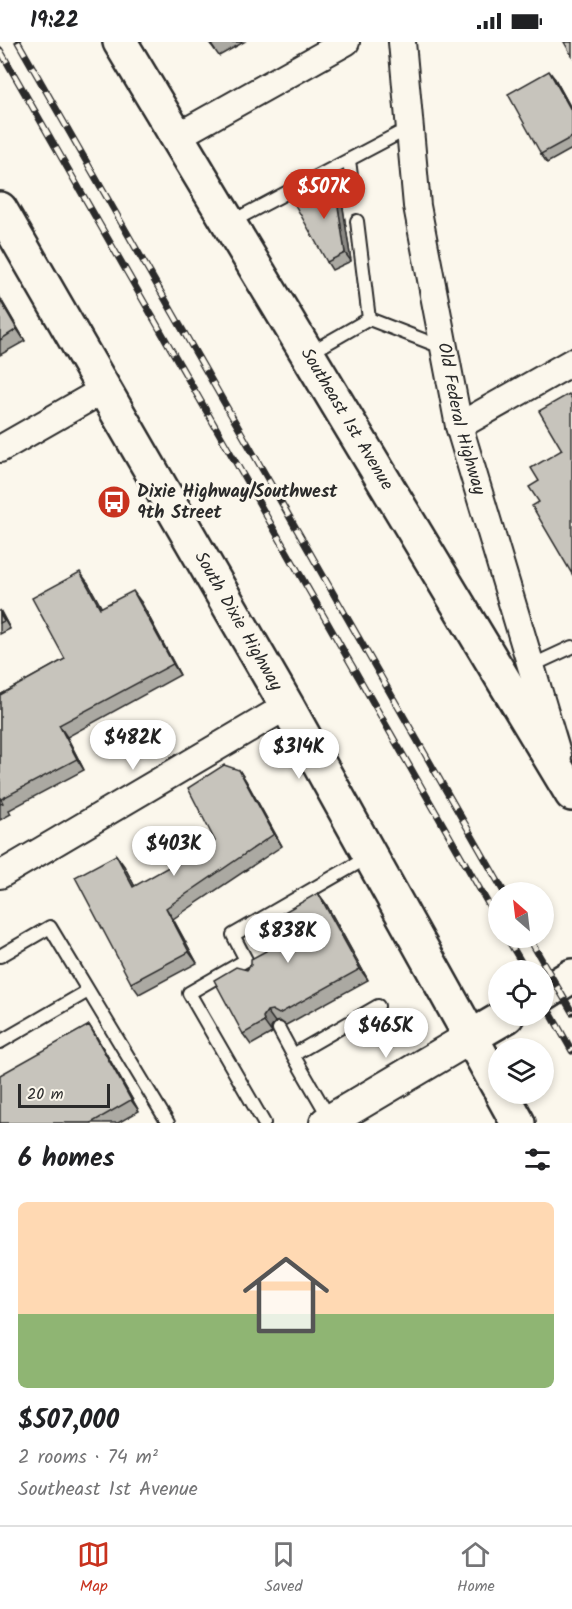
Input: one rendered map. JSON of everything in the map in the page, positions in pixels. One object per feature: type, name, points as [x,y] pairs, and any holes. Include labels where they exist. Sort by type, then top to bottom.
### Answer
[{"type":"main road","name":"Southeast 1st Avenue","points":[[120,42],[570,788]]},
{"type":"main road","name":"South Dixie Highway","points":[[0,209],[287,706],[488,1068]]},
{"type":"main road","points":[[554,987],[572,976]]},
{"type":"main road","points":[[471,1037],[490,1026]]},
{"type":"main road","points":[[508,1104],[518,1123]]},
{"type":"street","points":[[176,137],[346,42]]},
{"type":"street","name":"Old Federal Highway","points":[[402,42],[417,206],[459,426],[570,788]]},
{"type":"street","points":[[459,426],[572,362]]},
{"type":"street","points":[[0,449],[105,388]]},
{"type":"street","points":[[0,875],[287,706]]},
{"type":"street","points":[[329,1122],[471,1037]]},
{"type":"lane","points":[[228,224],[410,128]]},
{"type":"lane","points":[[349,160],[353,192]]},
{"type":"lane","points":[[357,221],[369,319]]},
{"type":"lane","points":[[369,319],[444,348]]},
{"type":"lane","points":[[307,355],[369,319]]},
{"type":"lane","points":[[531,666],[572,647]]},
{"type":"lane","points":[[251,974],[233,934],[371,856]]},
{"type":"lane","points":[[0,956],[50,927],[168,1123]]},
{"type":"lane","points":[[246,960],[189,993],[264,1123]]},
{"type":"lane","points":[[0,1042],[88,991]]},
{"type":"lane","points":[[293,1055],[378,1006]]},
{"type":"lane","points":[[279,1029],[329,1122]]},
{"type":"building","points":[[564,42],[572,42],[572,56]]},
{"type":"building","points":[[549,71],[572,112],[572,137],[541,154],[508,94]]},
{"type":"building","points":[[334,180],[345,253],[327,262],[294,203]]},
{"type":"building","points":[[0,300],[17,329],[0,340]]},
{"type":"building","points":[[569,394],[572,399],[572,574],[532,506],[539,502],[529,487],[539,481],[531,468],[562,450],[539,411]]},
{"type":"building","points":[[80,572],[100,608],[133,591],[173,664],[59,725],[77,759],[1,799],[3,803],[0,804],[0,695],[65,659],[32,598]]},
{"type":"building","points":[[224,765],[239,770],[274,834],[166,908],[189,952],[131,983],[75,877],[116,855],[133,887],[215,841],[188,788]]},
{"type":"building","points":[[318,893],[360,969],[279,1014],[272,1010],[267,1011],[263,1017],[264,1022],[243,1034],[214,980],[236,967],[247,970],[251,965],[251,959],[266,951],[254,929]]},
{"type":"building","points":[[89,1025],[131,1100],[91,1123],[0,1123],[0,1075]]},
{"type":"railway","points":[[18,42],[498,882]]},
{"type":"railway","points":[[0,50],[488,904]]},
{"type":"railway","points":[[513,948],[520,960]]},
{"type":"railway","points":[[535,948],[572,1012]]},
{"type":"railway","points":[[554,1019],[572,1051]]},
{"type":"place","name":"Dixie Highway/Southwest 9th Street","points":[[114,502]]}]
